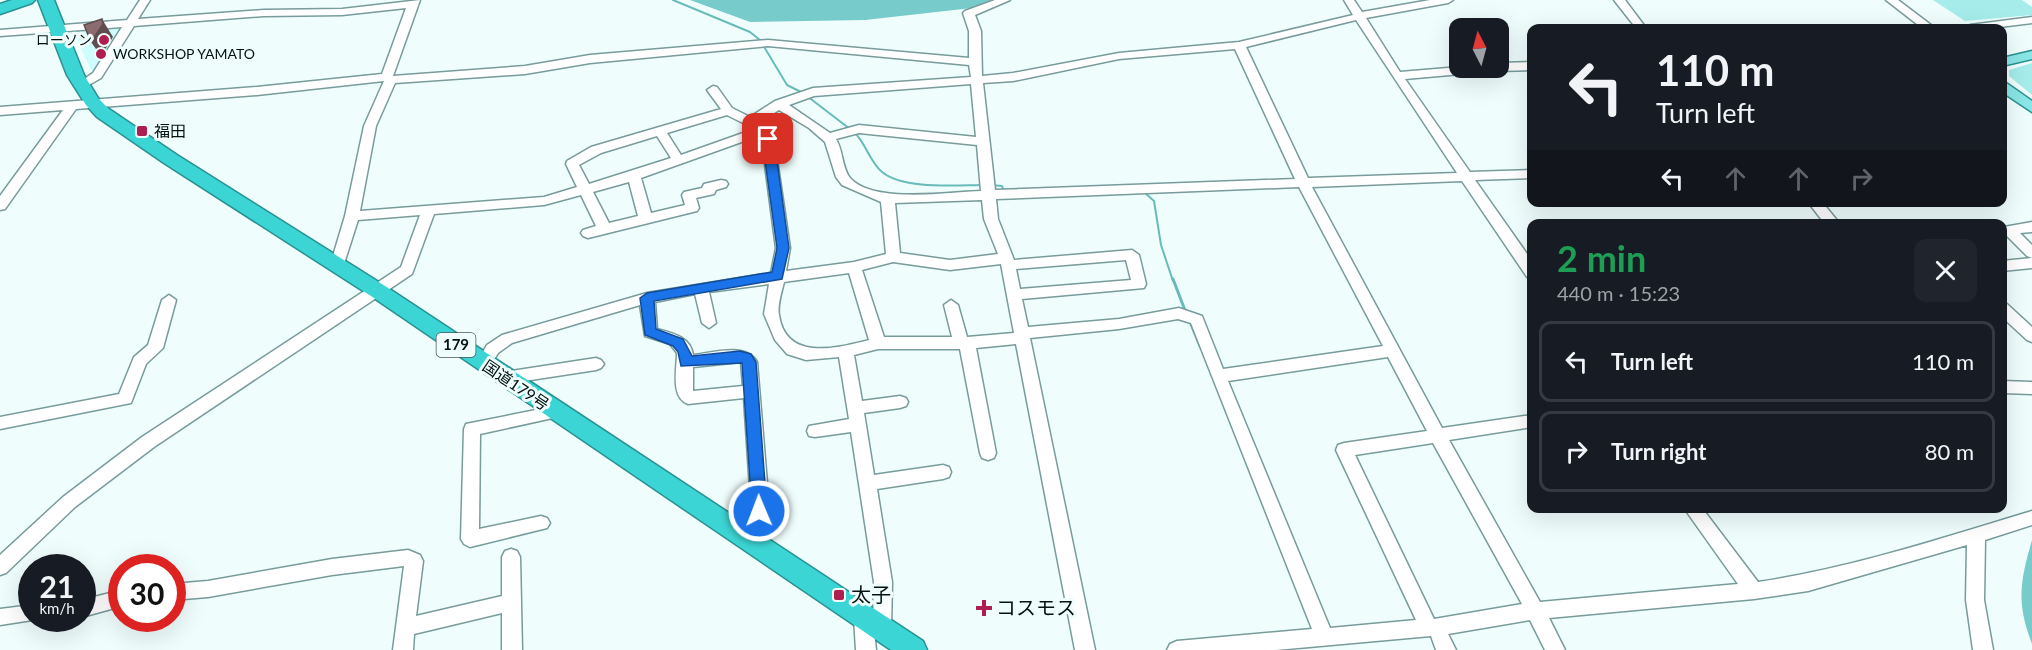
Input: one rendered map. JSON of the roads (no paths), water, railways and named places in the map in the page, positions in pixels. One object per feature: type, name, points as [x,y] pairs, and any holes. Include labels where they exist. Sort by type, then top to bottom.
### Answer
[{"type":"highway","points":[[3,6],[27,0]]},
{"type":"highway","points":[[46,0],[59,29],[81,98]]},
{"type":"highway","name":"国道179号","points":[[81,98],[142,141],[376,290],[738,535],[914,650]]},
{"type":"main road","points":[[2007,61],[2032,55]]},
{"type":"main road","points":[[2007,88],[2032,108]]},
{"type":"street","points":[[0,206],[22,171],[81,98],[145,0]]},
{"type":"street","points":[[264,13],[273,0]]},
{"type":"street","points":[[1005,0],[969,13],[975,31],[975,62],[991,219],[1007,262],[1023,335],[1085,650]]},
{"type":"street","points":[[1349,0],[1397,76],[1527,266]]},
{"type":"street","points":[[352,216],[544,201],[585,190],[678,160],[750,128],[779,104],[802,95],[829,90],[1013,77],[1119,56],[1239,45],[1361,16],[1448,0]]},
{"type":"street","points":[[1619,0],[1638,24]]},
{"type":"street","points":[[1891,0],[1924,24]]},
{"type":"street","points":[[0,33],[264,13],[342,12],[415,2],[370,126],[352,216],[337,266]]},
{"type":"street","points":[[2001,24],[2032,20]]},
{"type":"street","points":[[0,111],[81,98],[525,70],[590,59],[768,43],[975,62]]},
{"type":"street","points":[[1239,45],[1304,184],[1438,436],[1515,571],[1555,650]]},
{"type":"street","points":[[1509,67],[1527,66]]},
{"type":"street","points":[[1397,76],[1449,71]]},
{"type":"street","points":[[713,90],[728,111],[768,139],[783,248],[771,314],[780,336],[792,350],[806,354],[846,351],[878,343],[963,342],[1119,324],[1179,314],[1197,320],[1325,638]]},
{"type":"street","points":[[779,104],[828,137],[835,147],[840,173],[845,181],[855,188],[886,199],[1527,174]]},
{"type":"street","points":[[604,228],[572,164],[596,150],[728,111]]},
{"type":"street","points":[[828,137],[859,129],[984,142]]},
{"type":"street","points":[[660,131],[678,160]]},
{"type":"street","points":[[634,176],[646,219]]},
{"type":"street","points":[[588,233],[692,208],[689,195],[721,184]]},
{"type":"street","points":[[886,199],[890,209],[893,257]]},
{"type":"street","points":[[1818,207],[1829,219]]},
{"type":"street","points":[[0,567],[69,502],[148,442],[407,270],[428,211]]},
{"type":"street","points":[[2032,227],[2009,230],[2032,253]]},
{"type":"street","points":[[483,364],[492,349],[507,339],[647,298],[777,276],[854,267],[893,257],[950,265],[1132,255],[1139,284],[1014,295]]},
{"type":"street","points":[[2007,265],[2032,262]]},
{"type":"street","points":[[854,267],[878,343]]},
{"type":"street","points":[[701,288],[709,323]]},
{"type":"street","points":[[647,298],[650,332],[678,343],[685,351],[685,394],[688,398],[752,391]]},
{"type":"street","points":[[0,423],[125,399],[139,361],[155,348],[169,300]]},
{"type":"street","points":[[951,305],[963,342],[988,453]]},
{"type":"street","points":[[2007,313],[2032,336]]},
{"type":"street","points":[[846,351],[883,582],[882,629]]},
{"type":"street","points":[[1218,376],[1273,370],[1339,356],[1392,351]]},
{"type":"street","points":[[686,362],[746,358],[749,362],[760,507],[738,535]]},
{"type":"street","points":[[505,378],[596,364]]},
{"type":"street","points":[[2007,387],[2032,388]]},
{"type":"street","points":[[815,431],[900,402]]},
{"type":"street","points":[[542,523],[470,539],[472,429],[556,412]]},
{"type":"street","points":[[1446,650],[1432,627],[1344,450],[1527,422]]},
{"type":"street","points":[[866,483],[944,472]]},
{"type":"street","points":[[1696,513],[1754,591]]},
{"type":"street","points":[[1177,650],[1432,627],[1534,611],[1754,591],[1808,583],[1874,566],[2032,518]]},
{"type":"street","points":[[1976,534],[1975,600],[1983,650]]},
{"type":"street","points":[[511,557],[512,650]]},
{"type":"street","points":[[186,591],[332,567],[408,558],[414,561],[403,650]]},
{"type":"street","points":[[406,627],[513,602]]},
{"type":"street","points":[[0,617],[18,615]]},
{"type":"street","points":[[863,618],[866,650]]},
{"type":"waterway","points":[[673,0],[750,32],[760,40],[787,85],[803,93],[850,129]]},
{"type":"waterway","points":[[855,133],[878,168],[892,178],[917,184],[984,185]]},
{"type":"waterway","points":[[991,185],[1002,186],[1004,191]]},
{"type":"waterway","points":[[1144,192],[1154,201],[1161,245],[1173,281]]},
{"type":"waterway","points":[[1173,279],[1186,313]]},
{"type":"waterway","points":[[1189,319],[1200,346]]},
{"type":"place","name":"ローソン","points":[[104,40]]},
{"type":"place","name":"WORKSHOP YAMATO","points":[[101,54]]},
{"type":"place","name":"福田","points":[[142,131]]},
{"type":"place","name":"太子","points":[[839,595]]},
{"type":"place","name":"コスモス","points":[[984,608]]}]
